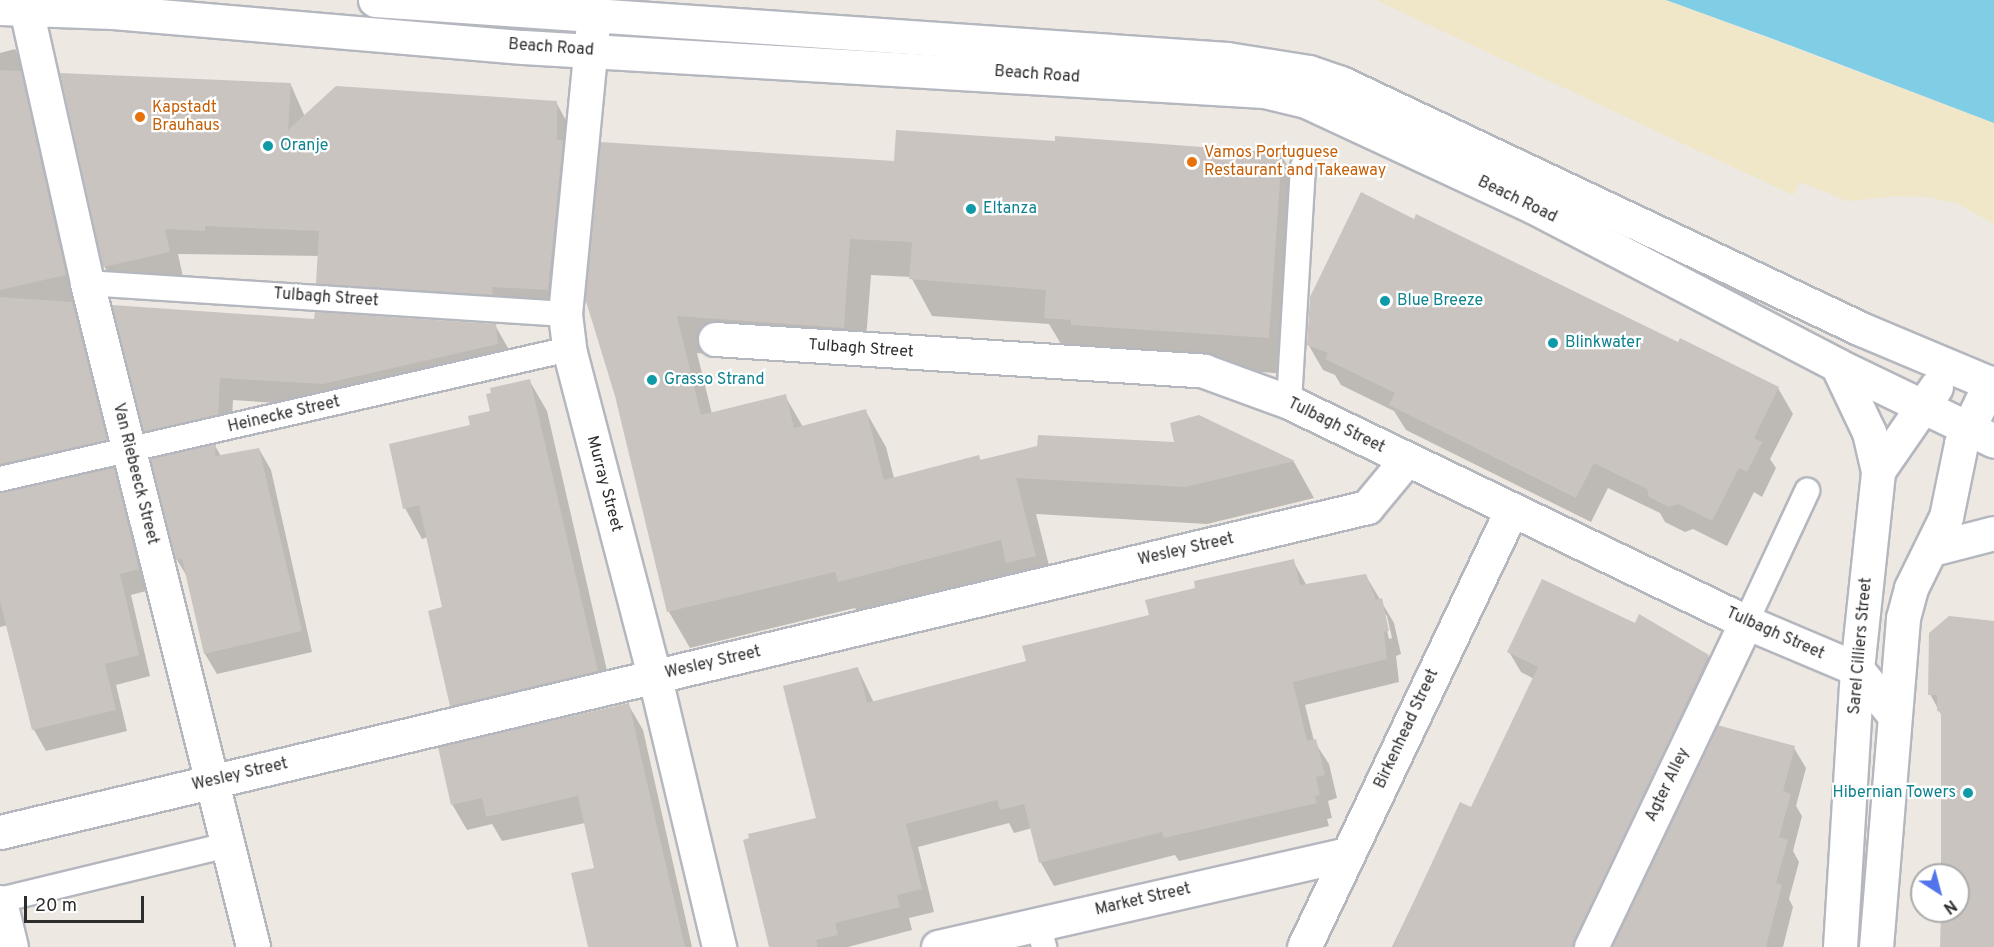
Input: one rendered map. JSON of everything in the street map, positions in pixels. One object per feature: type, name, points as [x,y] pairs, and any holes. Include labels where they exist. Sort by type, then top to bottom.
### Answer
[{"type":"street","name":"Beach Road","points":[[375,0],[594,13],[1227,59],[1309,72],[1341,83],[1948,367],[1992,384]]},
{"type":"street","name":"Beach Road","points":[[16,5],[591,51],[1154,82],[1264,91],[1306,101],[1534,207],[1837,365],[1981,434]]},
{"type":"street","name":"Van Riebeeck Street","points":[[16,5],[253,947]]},
{"type":"street","name":"Murray Street","points":[[594,13],[565,314],[568,349],[655,678],[719,947]]},
{"type":"street","name":"Tulbagh Street","points":[[715,339],[1204,371],[1288,402],[1746,622],[1857,669],[1893,714]]},
{"type":"street","points":[[1837,365],[1861,411],[1878,471]]},
{"type":"street","name":"Sarel Cilliers Street","points":[[1840,947],[1857,669],[1878,471],[1925,406],[1948,367]]},
{"type":"street","points":[[1876,947],[1893,714],[1903,618],[1911,588],[1946,517],[1961,444],[1981,434],[1992,384]]},
{"type":"street","name":"Wesley Street","points":[[0,832],[1367,507],[1406,460]]},
{"type":"street","name":"Birkenhead Street","points":[[1304,947],[1511,511]]},
{"type":"street","points":[[1932,549],[1994,533]]},
{"type":"street","name":"Agter Alley","points":[[1591,947],[1746,622]]},
{"type":"street","name":"Market Street","points":[[938,947],[1041,935],[1348,854]]},
{"type":"street","points":[[0,901],[11,947]]},
{"type":"lane","points":[[1288,402],[1303,166]]},
{"type":"lane","name":"Tulbagh Street","points":[[87,283],[565,314]]},
{"type":"lane","name":"Heinecke Street","points":[[0,479],[568,349]]},
{"type":"lane","points":[[1746,622],[1807,491]]},
{"type":"lane","points":[[0,901],[228,845]]},
{"type":"sand","points":[[1376,0],[1666,0],[1994,123],[1994,224],[1958,204],[1929,197],[1899,196],[1848,201],[1800,182],[1793,195]]},
{"type":"water","points":[[1666,0],[1994,0],[1994,123],[1792,46]]},
{"type":"building","points":[[0,70],[21,71],[66,275],[0,290]]},
{"type":"building","points":[[60,73],[291,83],[288,130],[336,86],[557,101],[557,140],[563,140],[548,290],[492,287],[493,295],[316,284],[319,231],[205,226],[205,231],[165,229],[170,252],[103,267]]},
{"type":"building","points":[[896,130],[1055,141],[1055,136],[1282,153],[1269,338],[1071,325],[1071,320],[1044,318],[1046,290],[909,279],[912,242],[850,239],[844,328],[677,316],[701,415],[786,394],[794,428],[866,409],[884,480],[979,455],[980,460],[1037,446],[1038,435],[1174,442],[1170,423],[1199,415],[1295,461],[1185,487],[1016,478],[1036,556],[1006,563],[1001,540],[838,582],[835,572],[667,612],[615,396],[585,298],[600,142],[894,161]]},
{"type":"building","points":[[1361,192],[1414,219],[1416,214],[1678,342],[1680,338],[1779,387],[1754,438],[1762,442],[1747,472],[1739,468],[1712,521],[1678,504],[1669,507],[1649,497],[1647,489],[1594,463],[1576,498],[1389,405],[1395,393],[1325,359],[1328,353],[1307,345],[1310,297]]},
{"type":"building","points":[[0,297],[72,302],[107,440],[0,464]]},
{"type":"building","points":[[112,305],[314,319],[315,312],[496,324],[498,344],[323,384],[220,378],[218,415],[143,432]]},
{"type":"building","points":[[530,379],[598,671],[450,706],[428,611],[442,607],[419,505],[403,509],[389,444],[470,425],[468,416],[490,411],[486,394],[491,393],[490,388]]},
{"type":"building","points":[[216,444],[215,456],[259,448],[302,631],[204,654],[182,559],[176,560],[150,459]]},
{"type":"building","points":[[114,468],[139,569],[120,574],[139,655],[105,664],[116,710],[32,730],[0,601],[0,493]]},
{"type":"building","points":[[1294,559],[1300,585],[1366,574],[1376,600],[1382,598],[1389,631],[1384,632],[1387,659],[1293,682],[1307,741],[1316,739],[1325,775],[1316,777],[1320,795],[1315,796],[1317,803],[1164,838],[1162,832],[1039,863],[1024,804],[1000,810],[997,800],[906,824],[922,889],[897,895],[900,907],[835,923],[838,935],[816,940],[818,947],[769,947],[743,840],[749,838],[748,834],[816,818],[783,686],[858,667],[867,703],[1026,661],[1022,646],[1149,615],[1145,600],[1195,588],[1194,581]]},
{"type":"building","points":[[1542,579],[1635,623],[1639,614],[1709,655],[1573,947],[1393,947],[1460,802],[1471,807],[1538,667],[1507,652]]},
{"type":"building","name":"Hibernian Towers","points":[[1949,616],[1994,621],[1994,947],[1940,947],[1941,923],[1970,923],[1970,863],[1941,863],[1941,712],[1937,711],[1937,695],[1928,695],[1929,633]]},
{"type":"building","points":[[629,703],[685,947],[588,947],[571,873],[594,868],[578,796],[486,817],[482,798],[451,805],[438,747]]},
{"type":"building","points":[[1717,725],[1795,746],[1783,791],[1791,794],[1779,837],[1788,840],[1776,883],[1782,885],[1766,947],[1612,947]]},
{"type":"place","name":"Kapstadt Brauhaus","points":[[140,117]]},
{"type":"place","name":"Oranje","points":[[268,146]]},
{"type":"place","name":"Vamos Portuguese Restaurant and Takeaway","points":[[1192,162]]},
{"type":"place","name":"Eltanza","points":[[971,209]]},
{"type":"place","name":"Blue Breeze","points":[[1385,301]]},
{"type":"place","name":"Blinkwater","points":[[1553,343]]},
{"type":"place","name":"Grasso Strand","points":[[652,380]]},
{"type":"place","name":"Hibernian Towers","points":[[1968,793]]}]
